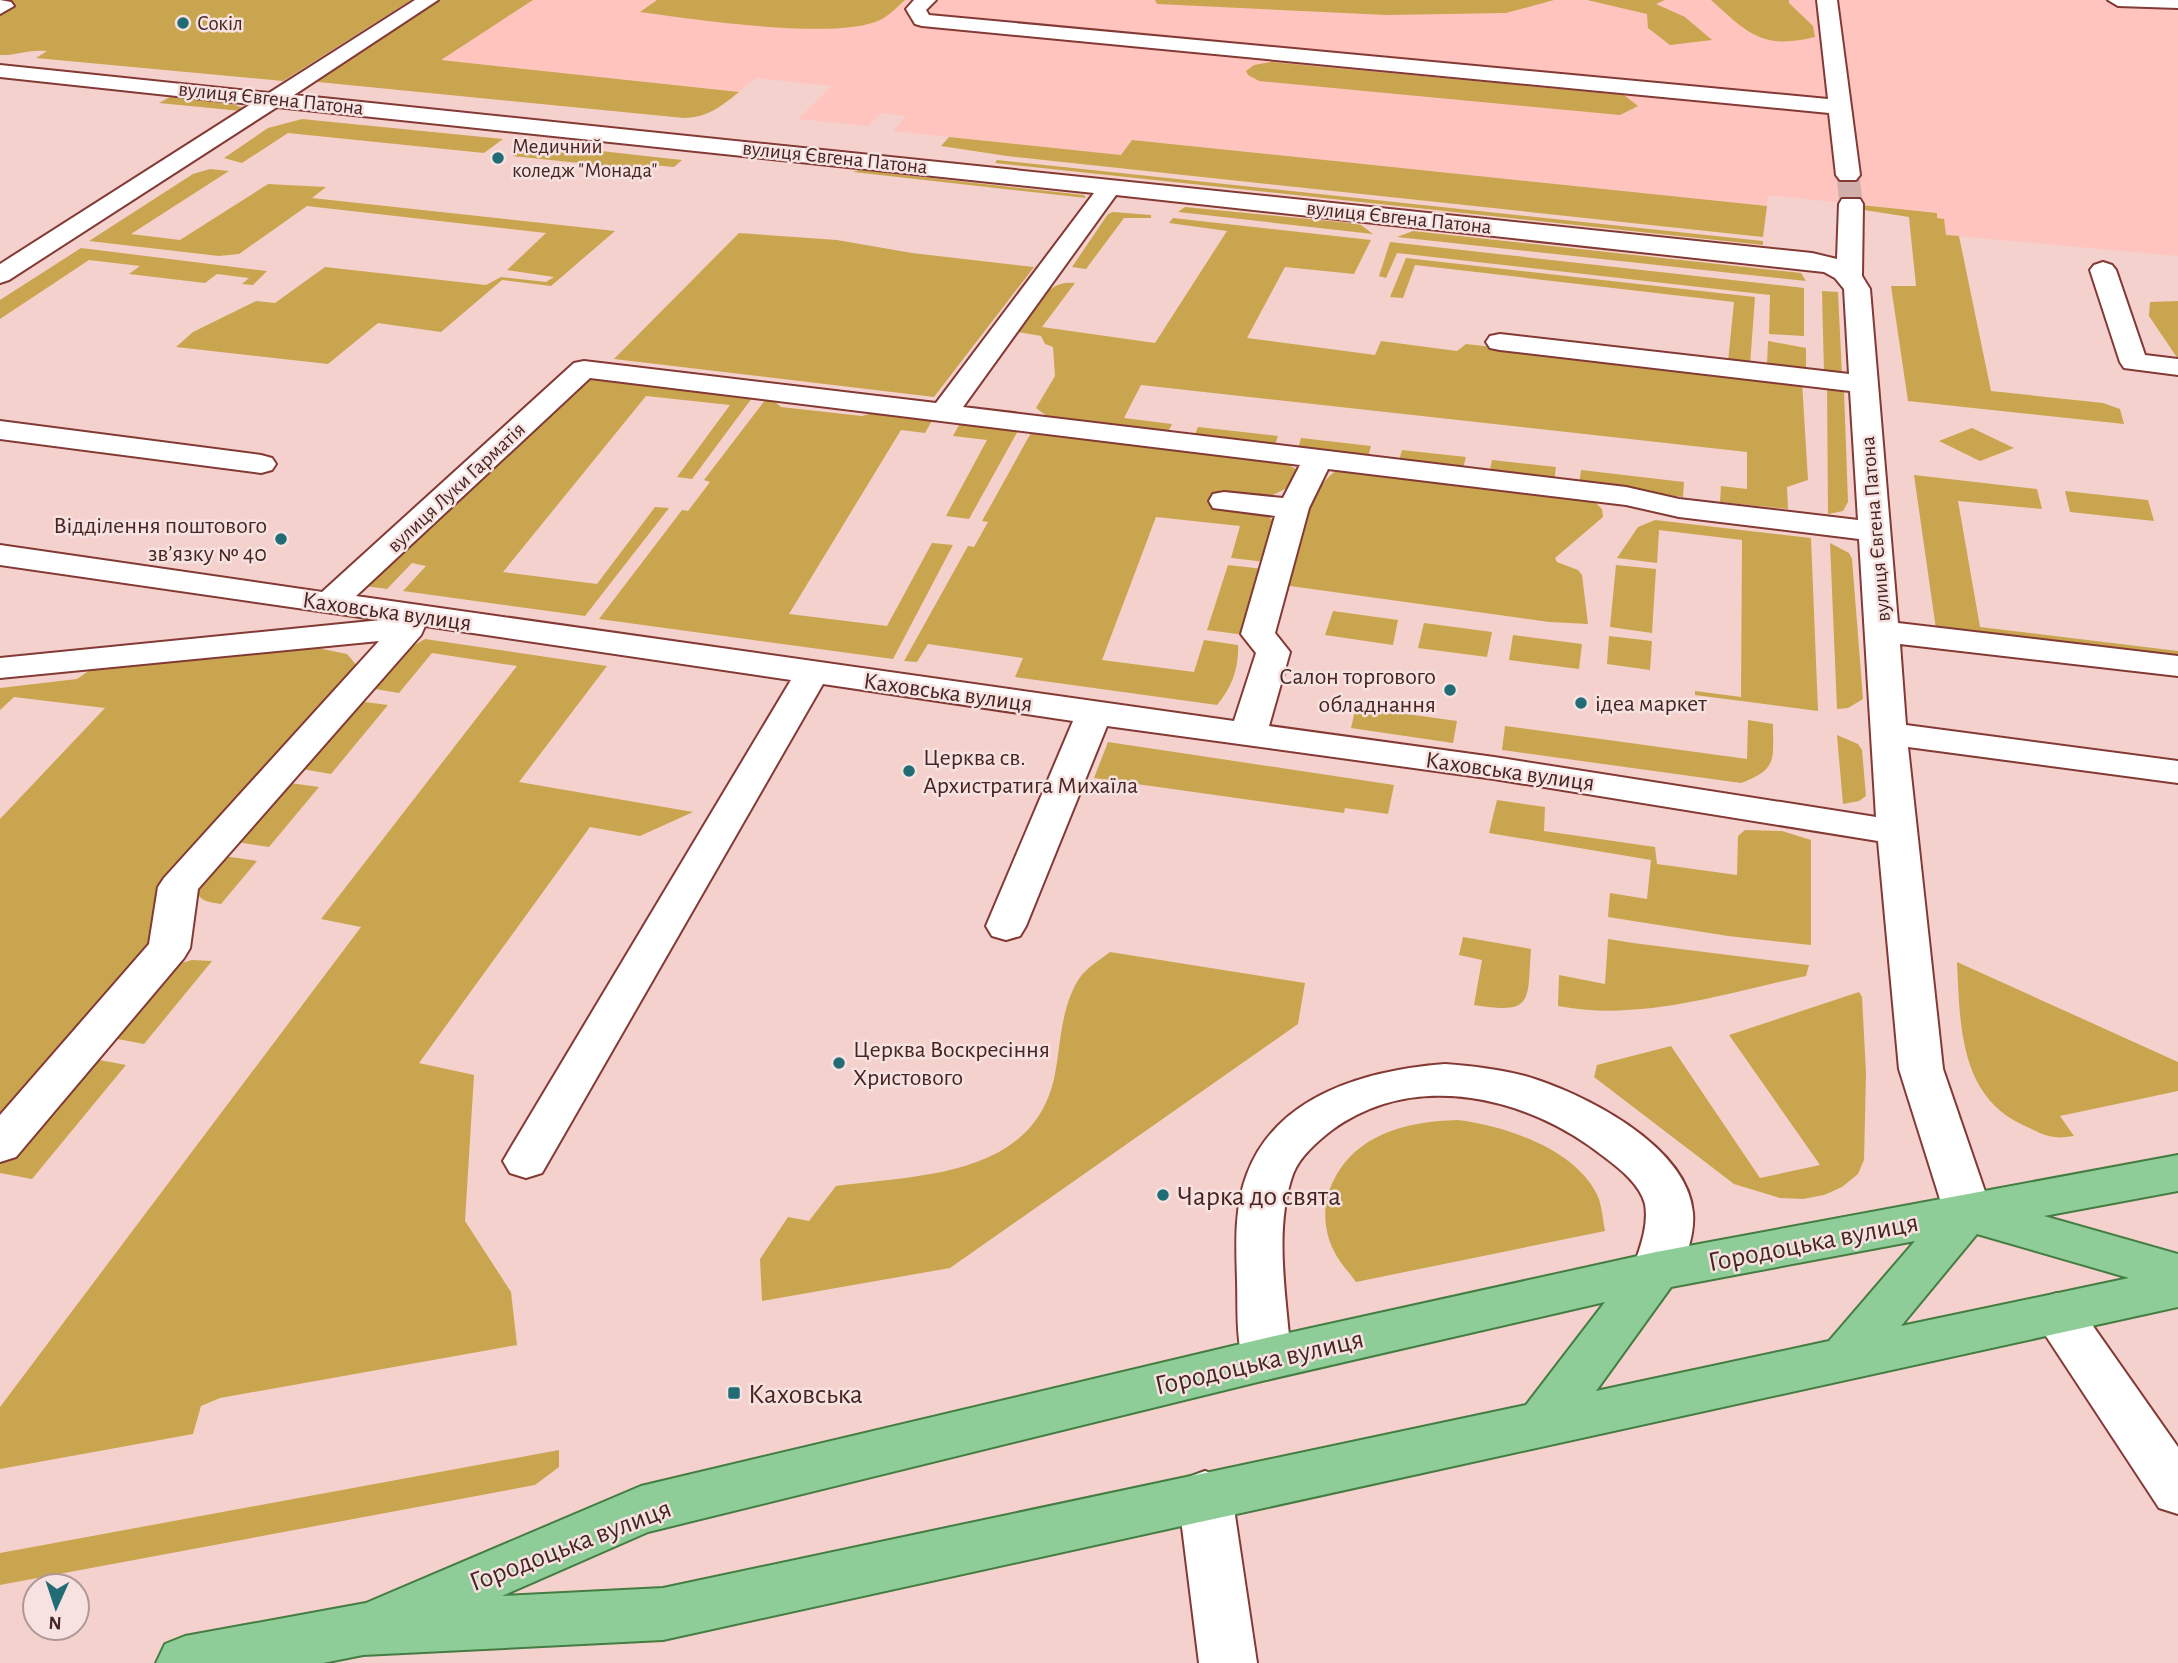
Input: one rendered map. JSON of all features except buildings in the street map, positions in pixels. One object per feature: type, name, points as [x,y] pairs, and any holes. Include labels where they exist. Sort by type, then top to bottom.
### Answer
[{"type":"main road","name":"Городоцька вулиця","points":[[363,1629],[641,1510],[1266,1359],[1656,1271],[2178,1173]]},
{"type":"main road","points":[[1844,1359],[1968,1212],[2178,1273]]},
{"type":"main road","points":[[1542,1424],[1574,1376],[1656,1271]]},
{"type":"main road","name":"Городоцька вулиця","points":[[185,1663],[363,1629],[663,1614],[1205,1494],[2178,1287]]},
{"type":"street","points":[[0,275],[428,0]]},
{"type":"street","points":[[926,0],[916,9],[922,20],[1840,107]]},
{"type":"street","points":[[1828,0],[1848,175]]},
{"type":"street","points":[[2118,0],[2178,2]]},
{"type":"street","points":[[2151,2],[2167,22]]},
{"type":"street","name":"вулиця Євгена Патона","points":[[0,71],[1812,261],[1833,265],[1850,274],[1857,289],[1884,632],[1896,832],[1921,1069],[1968,1212]]},
{"type":"street","points":[[1111,186],[944,413],[1317,461],[1626,496],[1679,508],[1874,531]]},
{"type":"street","points":[[1850,274],[1851,204]]},
{"type":"street","points":[[2103,270],[2134,362],[2178,367]]},
{"type":"street","points":[[1500,342],[1864,384]]},
{"type":"street","name":"вулиця Луки Гарматія","points":[[329,603],[583,369],[944,413]]},
{"type":"street","points":[[0,430],[261,464]]},
{"type":"street","points":[[1248,735],[1273,652],[1258,634],[1293,508],[1317,461]]},
{"type":"street","points":[[1224,501],[1293,508]]},
{"type":"street","name":"Каховська вулиця","points":[[0,555],[812,673],[1494,768],[1896,832]]},
{"type":"street","points":[[0,668],[461,621]]},
{"type":"street","points":[[0,1144],[169,948],[178,887],[222,834],[409,628]]},
{"type":"street","points":[[1884,632],[2178,666]]},
{"type":"street","points":[[526,1161],[812,673]]},
{"type":"street","points":[[1006,926],[1094,713]]},
{"type":"street","points":[[1889,734],[2178,772]]},
{"type":"street","points":[[1266,1359],[1261,1203],[1270,1172],[1288,1144],[1312,1120],[1343,1102],[1378,1089],[1417,1082],[1458,1080],[1499,1086],[1540,1097],[1578,1114],[1612,1137],[1643,1164],[1665,1194],[1670,1232],[1656,1271]]},
{"type":"street","points":[[2057,1313],[2178,1491]]},
{"type":"street","points":[[1205,1494],[1228,1663]]},
{"type":"shaded area","name":"Сокіл","points":[[0,0],[411,0],[283,81],[36,58],[47,51],[0,55]]},
{"type":"shaded area","points":[[438,0],[533,0],[441,60],[739,92],[720,107],[684,118],[318,82],[319,77]]},
{"type":"shaded area","points":[[533,0],[2178,0],[2178,256],[1946,235],[1936,213],[1768,195],[1767,206],[1133,140],[1121,155],[893,131],[906,116],[881,113],[868,126],[798,119],[832,86],[756,78],[739,92],[440,60]]},
{"type":"shaded area","points":[[657,0],[905,0],[880,20],[859,26],[799,29],[640,12]]},
{"type":"shaded area","points":[[1155,0],[1554,0],[1506,13],[1387,15],[1157,4]]},
{"type":"shaded area","points":[[1587,0],[1665,0],[1656,4],[1685,17],[1712,40],[1670,45],[1648,28],[1647,14]]},
{"type":"shaded area","points":[[1711,0],[1789,0],[1813,26],[1815,37],[1768,40],[1746,30]]},
{"type":"shaded area","points":[[1271,62],[1624,95],[1638,106],[1620,115],[1259,81],[1246,71],[1254,65]]},
{"type":"shaded area","points":[[170,97],[230,103],[243,108],[241,111],[159,103]]},
{"type":"shaded area","points":[[302,119],[503,139],[484,153],[288,133],[242,163],[224,158],[268,128]]},
{"type":"shaded area","points":[[949,137],[1121,155],[1132,140],[1767,206],[1763,237],[1007,156],[941,146]]},
{"type":"shaded area","points":[[529,143],[682,160],[674,167],[652,165],[646,170],[512,156]]},
{"type":"shaded area","points":[[997,160],[1763,241],[1763,245],[995,163]]},
{"type":"shaded area","points":[[210,169],[229,171],[131,234],[180,240],[268,184],[326,187],[312,198],[615,231],[551,286],[502,280],[441,332],[378,323],[328,364],[176,347],[193,332],[256,301],[275,303],[325,267],[486,285],[501,277],[546,282],[554,277],[507,270],[546,233],[307,206],[239,254],[219,256],[89,241],[193,174]]},
{"type":"shaded area","points":[[859,170],[1084,195],[1086,198],[853,172]]},
{"type":"shaded area","points":[[1861,205],[1937,213],[1937,218],[1944,219],[1946,235],[1959,236],[1991,391],[2103,403],[2120,409],[2124,424],[1908,401],[1891,286],[1916,286],[1909,217],[1864,210]]},
{"type":"shaded area","points":[[1185,207],[1351,223],[1361,225],[1373,234],[1178,212]]},
{"type":"shaded area","points":[[1113,212],[1151,215],[1151,218],[1124,218],[1086,269],[1072,267],[1108,214]]},
{"type":"shaded area","points":[[1173,218],[1371,240],[1354,274],[1285,267],[1247,338],[1375,355],[1381,341],[1457,351],[1466,344],[1802,382],[1808,480],[1787,487],[1788,509],[1720,502],[1721,486],[1747,489],[1747,452],[1141,385],[1124,418],[1172,424],[1165,438],[1059,425],[1036,408],[1055,376],[1053,347],[1045,344],[1041,336],[1018,332],[1048,291],[1065,283],[1075,283],[1042,327],[1155,343],[1227,231],[1169,223]]},
{"type":"shaded area","points":[[1413,231],[1801,273],[1806,281],[1397,237]]},
{"type":"shaded area","points":[[739,233],[837,240],[912,253],[1034,267],[934,397],[614,359]]},
{"type":"shaded area","points":[[1390,242],[1804,288],[1804,336],[1769,334],[1770,295],[1397,253],[1386,278],[1379,276]]},
{"type":"shaded area","points":[[81,248],[267,271],[253,285],[242,284],[249,278],[217,274],[205,283],[129,274],[140,266],[89,260],[0,319],[0,300]]},
{"type":"shaded area","points":[[1406,258],[1755,297],[1750,365],[1728,362],[1734,302],[1415,265],[1403,298],[1390,297]]},
{"type":"shaded area","points":[[1822,291],[1838,292],[1842,375],[1824,373]]},
{"type":"shaded area","points":[[2178,301],[2178,359],[2149,316],[2150,302]]},
{"type":"shaded area","points":[[1768,341],[1806,348],[1806,370],[1767,366]]},
{"type":"shaded area","points":[[598,377],[752,398],[692,479],[677,477],[730,405],[646,396],[503,572],[597,584],[655,507],[669,508],[585,616],[403,591],[426,566],[412,563],[387,589],[365,586],[574,386]]},
{"type":"shaded area","points":[[1827,384],[1844,391],[1848,502],[1843,511],[1828,514]]},
{"type":"shaded area","points":[[766,399],[773,400],[781,407],[862,416],[877,412],[933,419],[925,433],[901,430],[789,614],[887,626],[932,543],[953,545],[893,659],[599,619],[682,510],[688,511],[710,482],[704,480]]},
{"type":"shaded area","points":[[960,423],[1019,429],[969,519],[946,516],[987,440],[953,436]]},
{"type":"shaded area","points":[[1198,427],[1278,436],[1273,450],[1192,441]]},
{"type":"shaded area","points":[[1972,428],[2014,448],[1980,461],[1939,441]]},
{"type":"shaded area","points":[[1032,431],[1281,461],[1296,469],[1293,485],[1271,496],[1210,495],[1209,504],[1260,511],[1275,522],[1266,562],[1231,558],[1240,526],[1156,517],[1102,660],[1194,672],[1204,640],[1238,645],[1234,677],[1217,705],[1015,677],[1023,658],[928,644],[917,662],[904,661],[968,546],[974,547],[988,522],[982,521]]},
{"type":"shaded area","points":[[1301,438],[1371,446],[1367,461],[1297,453]]},
{"type":"shaded area","points":[[1402,450],[1466,457],[1462,472],[1398,464]]},
{"type":"shaded area","points":[[1492,460],[1556,467],[1554,482],[1489,475]]},
{"type":"shaded area","points":[[1341,468],[1592,499],[1602,509],[1603,517],[1555,558],[1557,562],[1578,570],[1582,575],[1588,624],[1549,622],[1283,585],[1297,537],[1311,503],[1330,476]]},
{"type":"shaded area","points":[[1581,470],[1684,482],[1683,497],[1579,485]]},
{"type":"shaded area","points":[[1914,475],[2037,489],[2042,509],[1958,501],[1980,627],[2178,651],[2178,659],[1936,629]]},
{"type":"shaded area","points":[[2065,491],[2148,500],[2154,521],[2070,512]]},
{"type":"shaded area","points":[[1655,520],[1811,538],[1818,711],[1695,695],[1695,691],[1741,697],[1742,540],[1659,530],[1657,563],[1617,558],[1638,527]]},
{"type":"shaded area","points":[[1830,543],[1849,553],[1852,559],[1863,699],[1848,708],[1837,709]]},
{"type":"shaded area","points":[[1228,565],[1264,569],[1245,635],[1207,630]]},
{"type":"shaded area","points":[[1616,565],[1656,569],[1652,633],[1610,627]]},
{"type":"shaded area","points":[[1333,611],[1398,620],[1393,645],[1325,635]]},
{"type":"shaded area","points":[[1424,623],[1492,632],[1487,657],[1418,648]]},
{"type":"shaded area","points":[[1513,635],[1582,644],[1579,669],[1509,660]]},
{"type":"shaded area","points":[[1609,636],[1652,641],[1650,670],[1607,664]]},
{"type":"shaded area","points":[[425,639],[607,666],[519,782],[693,812],[640,836],[590,827],[419,1063],[474,1075],[465,1221],[511,1292],[517,1345],[220,1398],[201,1406],[193,1434],[0,1469],[0,1407],[361,927],[321,919],[517,666],[432,653],[399,693],[369,688],[408,649]]},
{"type":"shaded area","points":[[308,646],[347,654],[358,667],[156,904],[147,950],[0,1126],[0,819],[105,708],[14,697],[0,710],[0,688],[77,679],[90,670],[110,664]]},
{"type":"shaded area","points":[[357,701],[388,705],[331,774],[296,768]]},
{"type":"shaded area","points":[[1356,707],[1457,721],[1453,743],[1351,728]]},
{"type":"shaded area","points":[[1748,720],[1773,724],[1773,755],[1762,773],[1741,783],[1502,750],[1505,726],[1747,759]]},
{"type":"shaded area","points":[[1837,735],[1858,744],[1862,750],[1866,796],[1859,801],[1843,804]]},
{"type":"shaded area","points":[[1108,742],[1394,785],[1388,814],[1345,808],[1344,813],[1094,778]]},
{"type":"shaded area","points":[[283,782],[319,787],[269,847],[230,841]]},
{"type":"shaded area","points":[[1497,800],[1545,807],[1544,831],[1655,847],[1657,864],[1737,875],[1738,836],[1745,830],[1782,831],[1811,840],[1811,945],[1728,936],[1608,917],[1610,893],[1647,899],[1651,860],[1489,833]]},
{"type":"shaded area","points":[[217,855],[257,861],[221,904],[202,899],[195,889]]},
{"type":"shaded area","points":[[1463,937],[1531,949],[1529,981],[1524,1000],[1508,1008],[1474,1005],[1482,960],[1459,955]]},
{"type":"shaded area","points":[[1608,939],[1809,965],[1806,976],[1683,1003],[1621,1010],[1558,1006],[1559,975],[1605,984]]},
{"type":"shaded area","points":[[1110,952],[1305,983],[1298,1024],[950,1268],[762,1301],[760,1259],[788,1217],[809,1221],[836,1186],[901,1179],[967,1166],[996,1153],[1022,1136],[1041,1112],[1054,1079],[1062,1026],[1074,987],[1091,966]]},
{"type":"shaded area","points":[[192,960],[212,961],[144,1044],[107,1037],[177,964]]},
{"type":"shaded area","points":[[1957,962],[2178,1062],[2178,1091],[2060,1116],[2074,1136],[2047,1136],[2023,1125],[2002,1112],[1986,1096],[1975,1077],[1962,1033]]},
{"type":"shaded area","points":[[1859,992],[1862,997],[1866,1073],[1864,1160],[1858,1174],[1842,1187],[1824,1195],[1803,1199],[1780,1198],[1734,1184],[1594,1077],[1597,1065],[1671,1046],[1760,1178],[1820,1165],[1729,1035]]},
{"type":"shaded area","points":[[89,1058],[126,1065],[32,1179],[0,1173],[0,1164]]},
{"type":"shaded area","points":[[1458,1120],[1518,1135],[1558,1154],[1589,1182],[1599,1199],[1605,1231],[1356,1282],[1336,1255],[1327,1232],[1326,1205],[1335,1178],[1346,1161],[1361,1147],[1378,1137],[1416,1124]]},
{"type":"shaded area","points":[[559,1450],[559,1467],[535,1485],[70,1572],[21,1572],[21,1581],[0,1585],[0,1553]]},
{"type":"tunnel","points":[[1848,175],[1851,204]]},
{"type":"place","name":"Сокіл","points":[[183,23]]},
{"type":"place","name":"Медичний коледж \"Монада\"","points":[[498,158]]},
{"type":"place","name":"Відділення поштового зв’язку № 40","points":[[281,539]]},
{"type":"place","name":"Салон торгового обладнання","points":[[1450,690]]},
{"type":"place","name":"ідеа маркет","points":[[1581,703]]},
{"type":"place","name":"Церква св. Архистратига Михаїла","points":[[909,771]]},
{"type":"place","name":"Церква Воскресіння Христового","points":[[839,1063]]},
{"type":"place","name":"Чарка до свята","points":[[1163,1195]]},
{"type":"place","name":"Каховська","points":[[734,1393]]}]
